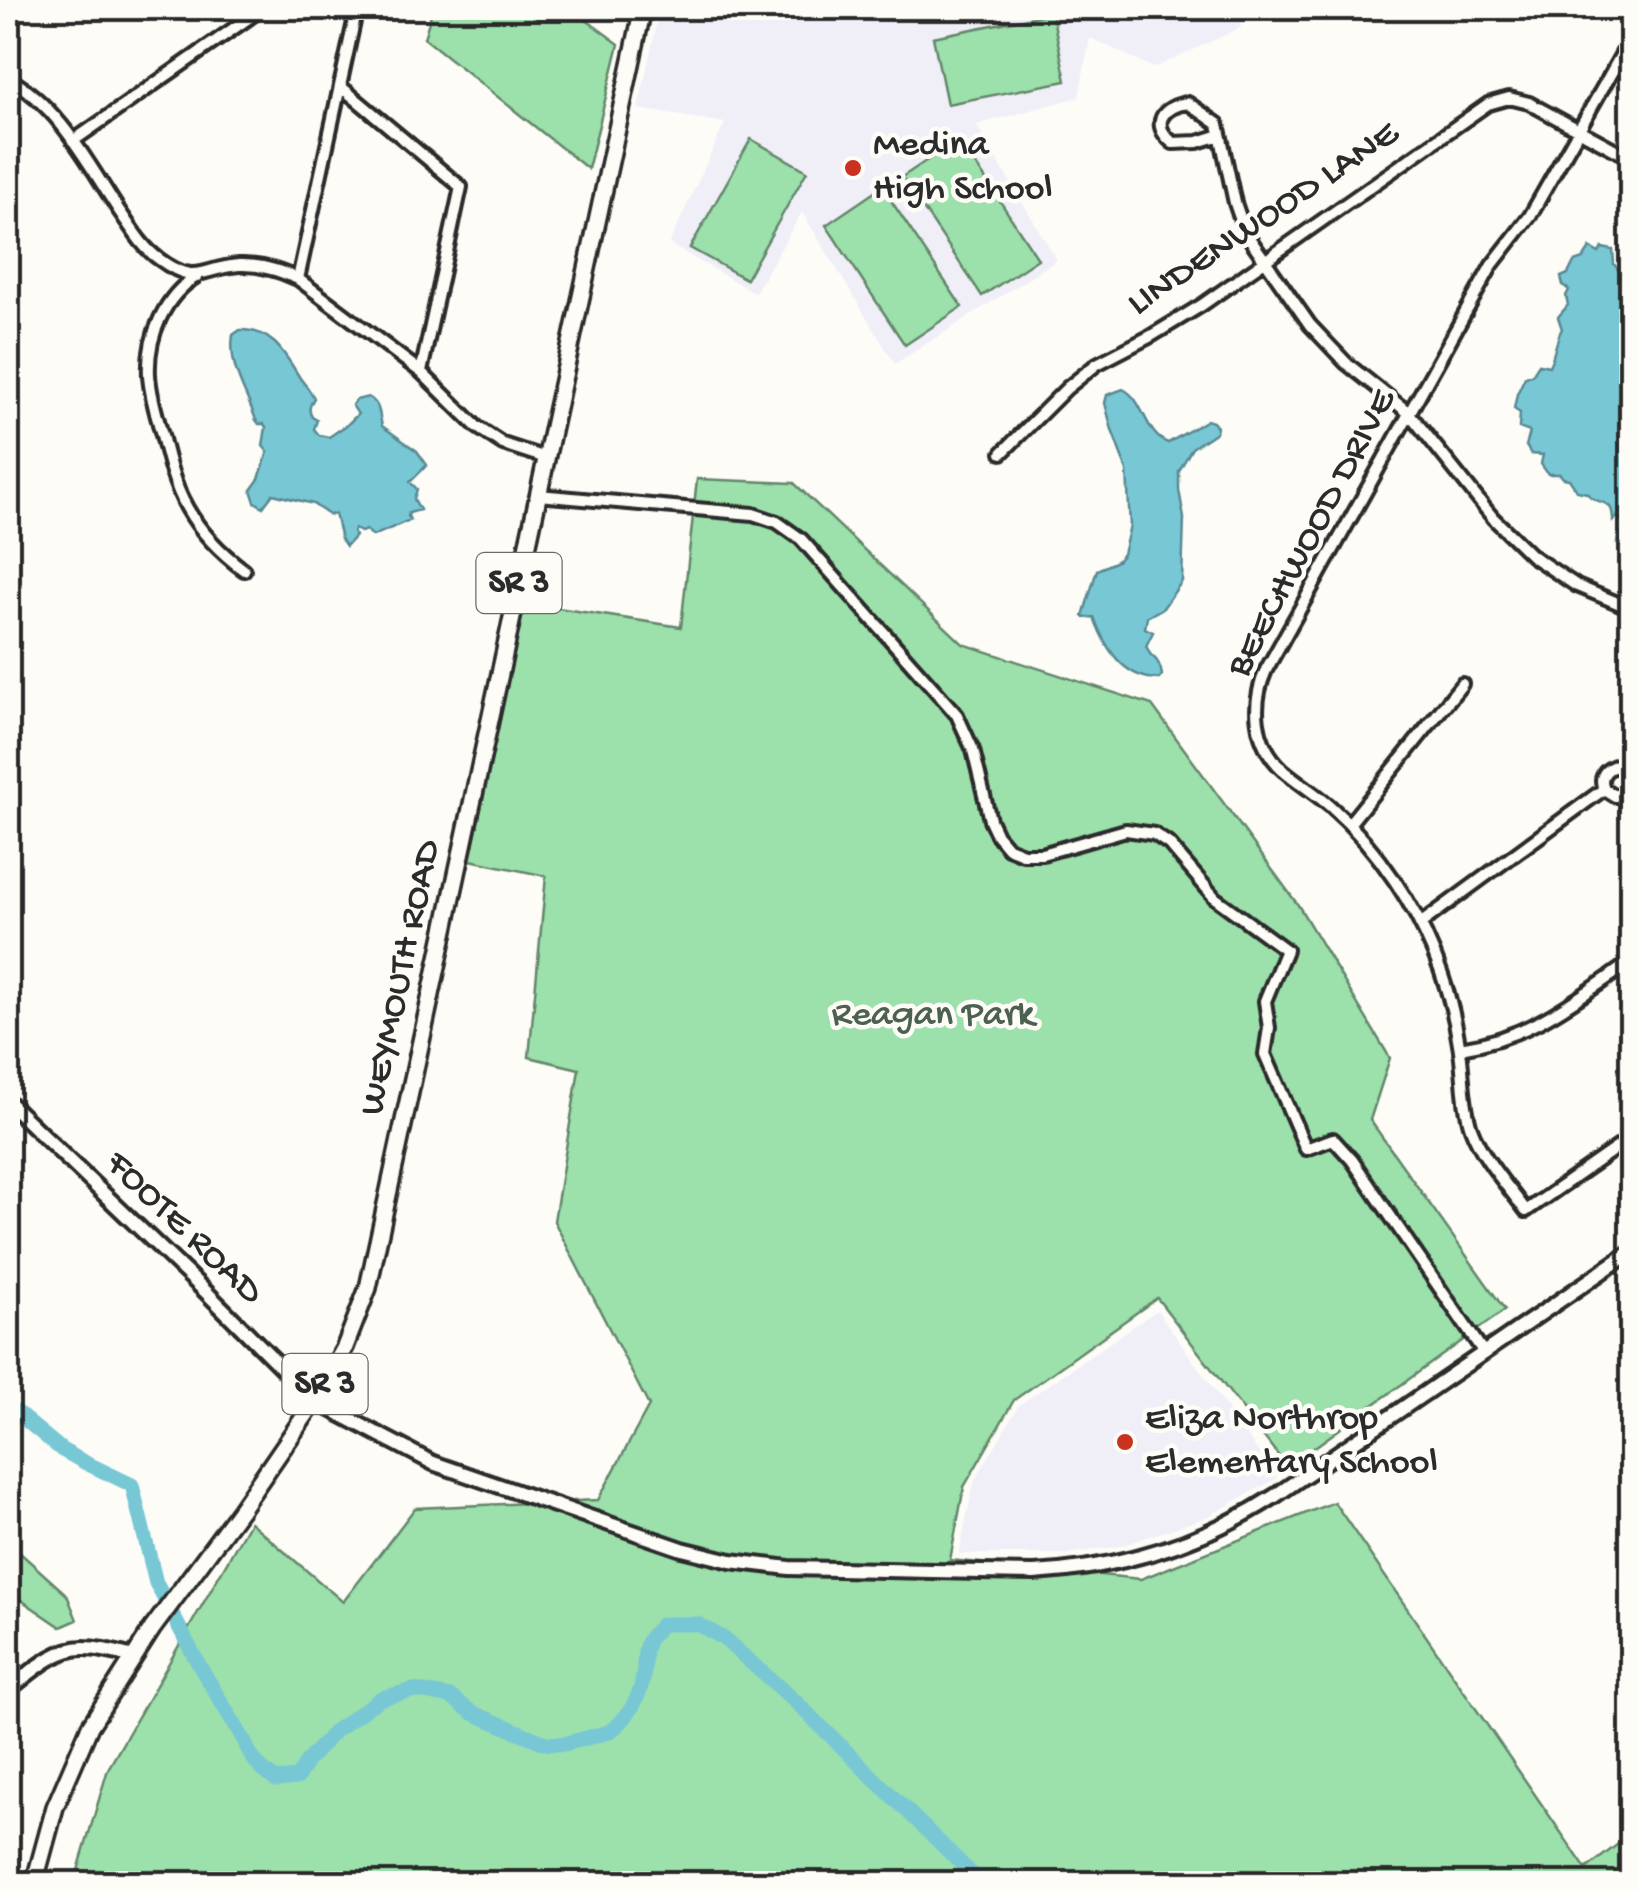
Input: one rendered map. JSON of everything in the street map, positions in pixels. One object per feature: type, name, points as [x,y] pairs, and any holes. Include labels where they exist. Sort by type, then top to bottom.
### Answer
[{"type":"main road","name":"WEYMOUTH ROAD","points":[[34,1884],[47,1830],[72,1763],[100,1708],[315,1401],[357,1321],[374,1268],[643,8]]},
{"type":"street","points":[[72,141],[263,8]]},
{"type":"street","points":[[298,279],[357,8]]},
{"type":"street","name":"BEECHWOOD DRIVE","points":[[1632,36],[1530,216],[1492,265],[1266,670],[1256,698],[1258,727],[1274,761],[1349,824],[1394,879],[1420,924],[1442,976],[1460,1048],[1465,1104],[1476,1140],[1526,1211],[1632,1137]]},
{"type":"street","points":[[8,78],[47,107],[138,239],[158,259],[198,276]]},
{"type":"street","points":[[340,86],[462,187],[421,372]]},
{"type":"street","name":"LINDENWOOD LANE","points":[[1002,453],[1080,376],[1181,319],[1488,104],[1520,100],[1632,159]]},
{"type":"street","points":[[1220,135],[1198,142],[1173,143],[1166,138],[1161,121],[1174,104],[1188,102],[1218,124],[1239,218],[1253,246],[1327,344],[1409,414],[1494,518],[1522,546],[1577,586],[1632,610]]},
{"type":"street","points":[[170,266],[176,282],[175,294]]},
{"type":"street","points":[[244,570],[214,544],[187,508],[172,472],[150,390],[154,332],[175,294],[198,276],[222,268],[252,266],[298,279],[421,372],[490,437],[546,458]]},
{"type":"street","points":[[538,496],[754,514],[777,522],[801,539],[958,715],[973,750],[990,820],[1008,848],[1024,854],[1042,854],[1126,830],[1154,834],[1170,844],[1190,873],[1215,898],[1286,950],[1265,1002],[1269,1028],[1266,1054],[1306,1149],[1333,1139],[1343,1150],[1484,1353]]},
{"type":"street","points":[[1349,824],[1462,684]]},
{"type":"street","points":[[1609,768],[1627,770],[1632,781],[1626,792],[1614,796],[1604,790],[1602,775],[1609,768]]},
{"type":"street","points":[[1420,924],[1604,790]]},
{"type":"street","points":[[1460,1048],[1497,1041],[1537,1025],[1632,961]]},
{"type":"street","name":"FOOTE ROAD","points":[[8,1102],[315,1401],[457,1474],[707,1556],[790,1568],[1034,1573],[1096,1567],[1184,1544],[1233,1522],[1275,1496],[1632,1251]]},
{"type":"street","points":[[8,1690],[47,1661],[78,1648],[133,1657]]},
{"type":"shaded area","name":"Medina High School","points":[[660,8],[1247,8],[1240,28],[1154,68],[1090,38],[1079,97],[976,125],[1057,260],[895,364],[802,212],[755,293],[669,244],[725,123],[638,109]]},
{"type":"shaded area","name":"Eliza Northrop Elementary School","points":[[1157,1310],[1277,1478],[1207,1517],[1120,1546],[1067,1554],[959,1554],[974,1482],[1019,1405]]},
{"type":"green space","points":[[433,8],[570,8],[619,44],[588,169],[424,38]]},
{"type":"green space","points":[[1052,13],[1066,81],[947,104],[933,37]]},
{"type":"green space","points":[[751,139],[807,171],[746,279],[690,248]]},
{"type":"green space","points":[[959,139],[1038,259],[982,296],[902,177]]},
{"type":"green space","points":[[882,187],[962,307],[905,345],[826,225]]},
{"type":"green space","name":"Reagan Park","points":[[697,479],[794,483],[963,644],[1152,705],[1298,905],[1390,1058],[1370,1120],[1505,1310],[1287,1467],[1157,1298],[1014,1400],[964,1487],[950,1560],[1141,1579],[1334,1502],[1586,1869],[1631,1834],[1631,1883],[74,1884],[108,1769],[250,1522],[343,1602],[415,1508],[598,1500],[649,1406],[554,1221],[579,1069],[529,1057],[546,876],[470,860],[525,603],[681,627]]},
{"type":"green space","points":[[8,1542],[67,1595],[77,1620],[61,1627],[8,1591]]},
{"type":"water","points":[[1590,248],[1599,253],[1602,248],[1613,250],[1621,290],[1631,288],[1623,309],[1630,326],[1627,352],[1632,355],[1631,527],[1626,538],[1617,543],[1625,523],[1617,517],[1613,521],[1608,505],[1577,491],[1569,479],[1548,474],[1541,464],[1543,455],[1531,454],[1526,446],[1530,432],[1519,428],[1520,413],[1514,409],[1525,377],[1532,375],[1539,364],[1549,366],[1551,361],[1562,329],[1558,317],[1568,305],[1569,290],[1561,277]]},
{"type":"water","points":[[240,330],[269,338],[283,352],[314,398],[310,411],[317,420],[314,429],[319,435],[329,437],[348,424],[358,414],[352,405],[356,400],[368,397],[375,402],[382,426],[417,451],[427,465],[410,482],[417,489],[414,499],[420,510],[409,513],[410,520],[373,536],[366,530],[355,529],[355,536],[346,546],[335,514],[273,494],[263,507],[255,502],[251,490],[268,452],[263,446],[266,427],[256,420],[235,368],[233,335]]},
{"type":"water","points":[[1123,389],[1136,401],[1154,432],[1168,443],[1207,420],[1217,427],[1216,432],[1192,448],[1179,471],[1184,518],[1182,581],[1163,608],[1147,617],[1145,628],[1153,632],[1146,646],[1159,664],[1159,679],[1126,668],[1110,650],[1094,617],[1083,616],[1097,570],[1123,554],[1130,526],[1127,471],[1105,403],[1107,395]]},
{"type":"waterway","points":[[8,1411],[16,1412],[62,1450],[132,1485],[156,1583],[253,1758],[276,1780],[297,1778],[336,1730],[381,1698],[414,1690],[451,1697],[473,1713],[545,1743],[564,1744],[609,1732],[636,1700],[651,1635],[662,1624],[698,1624],[723,1638],[797,1703],[982,1884]]},
{"type":"place","name":"Medina High School","points":[[853,168]]},
{"type":"place","name":"Eliza Northrop Elementary School","points":[[1125,1442]]}]
